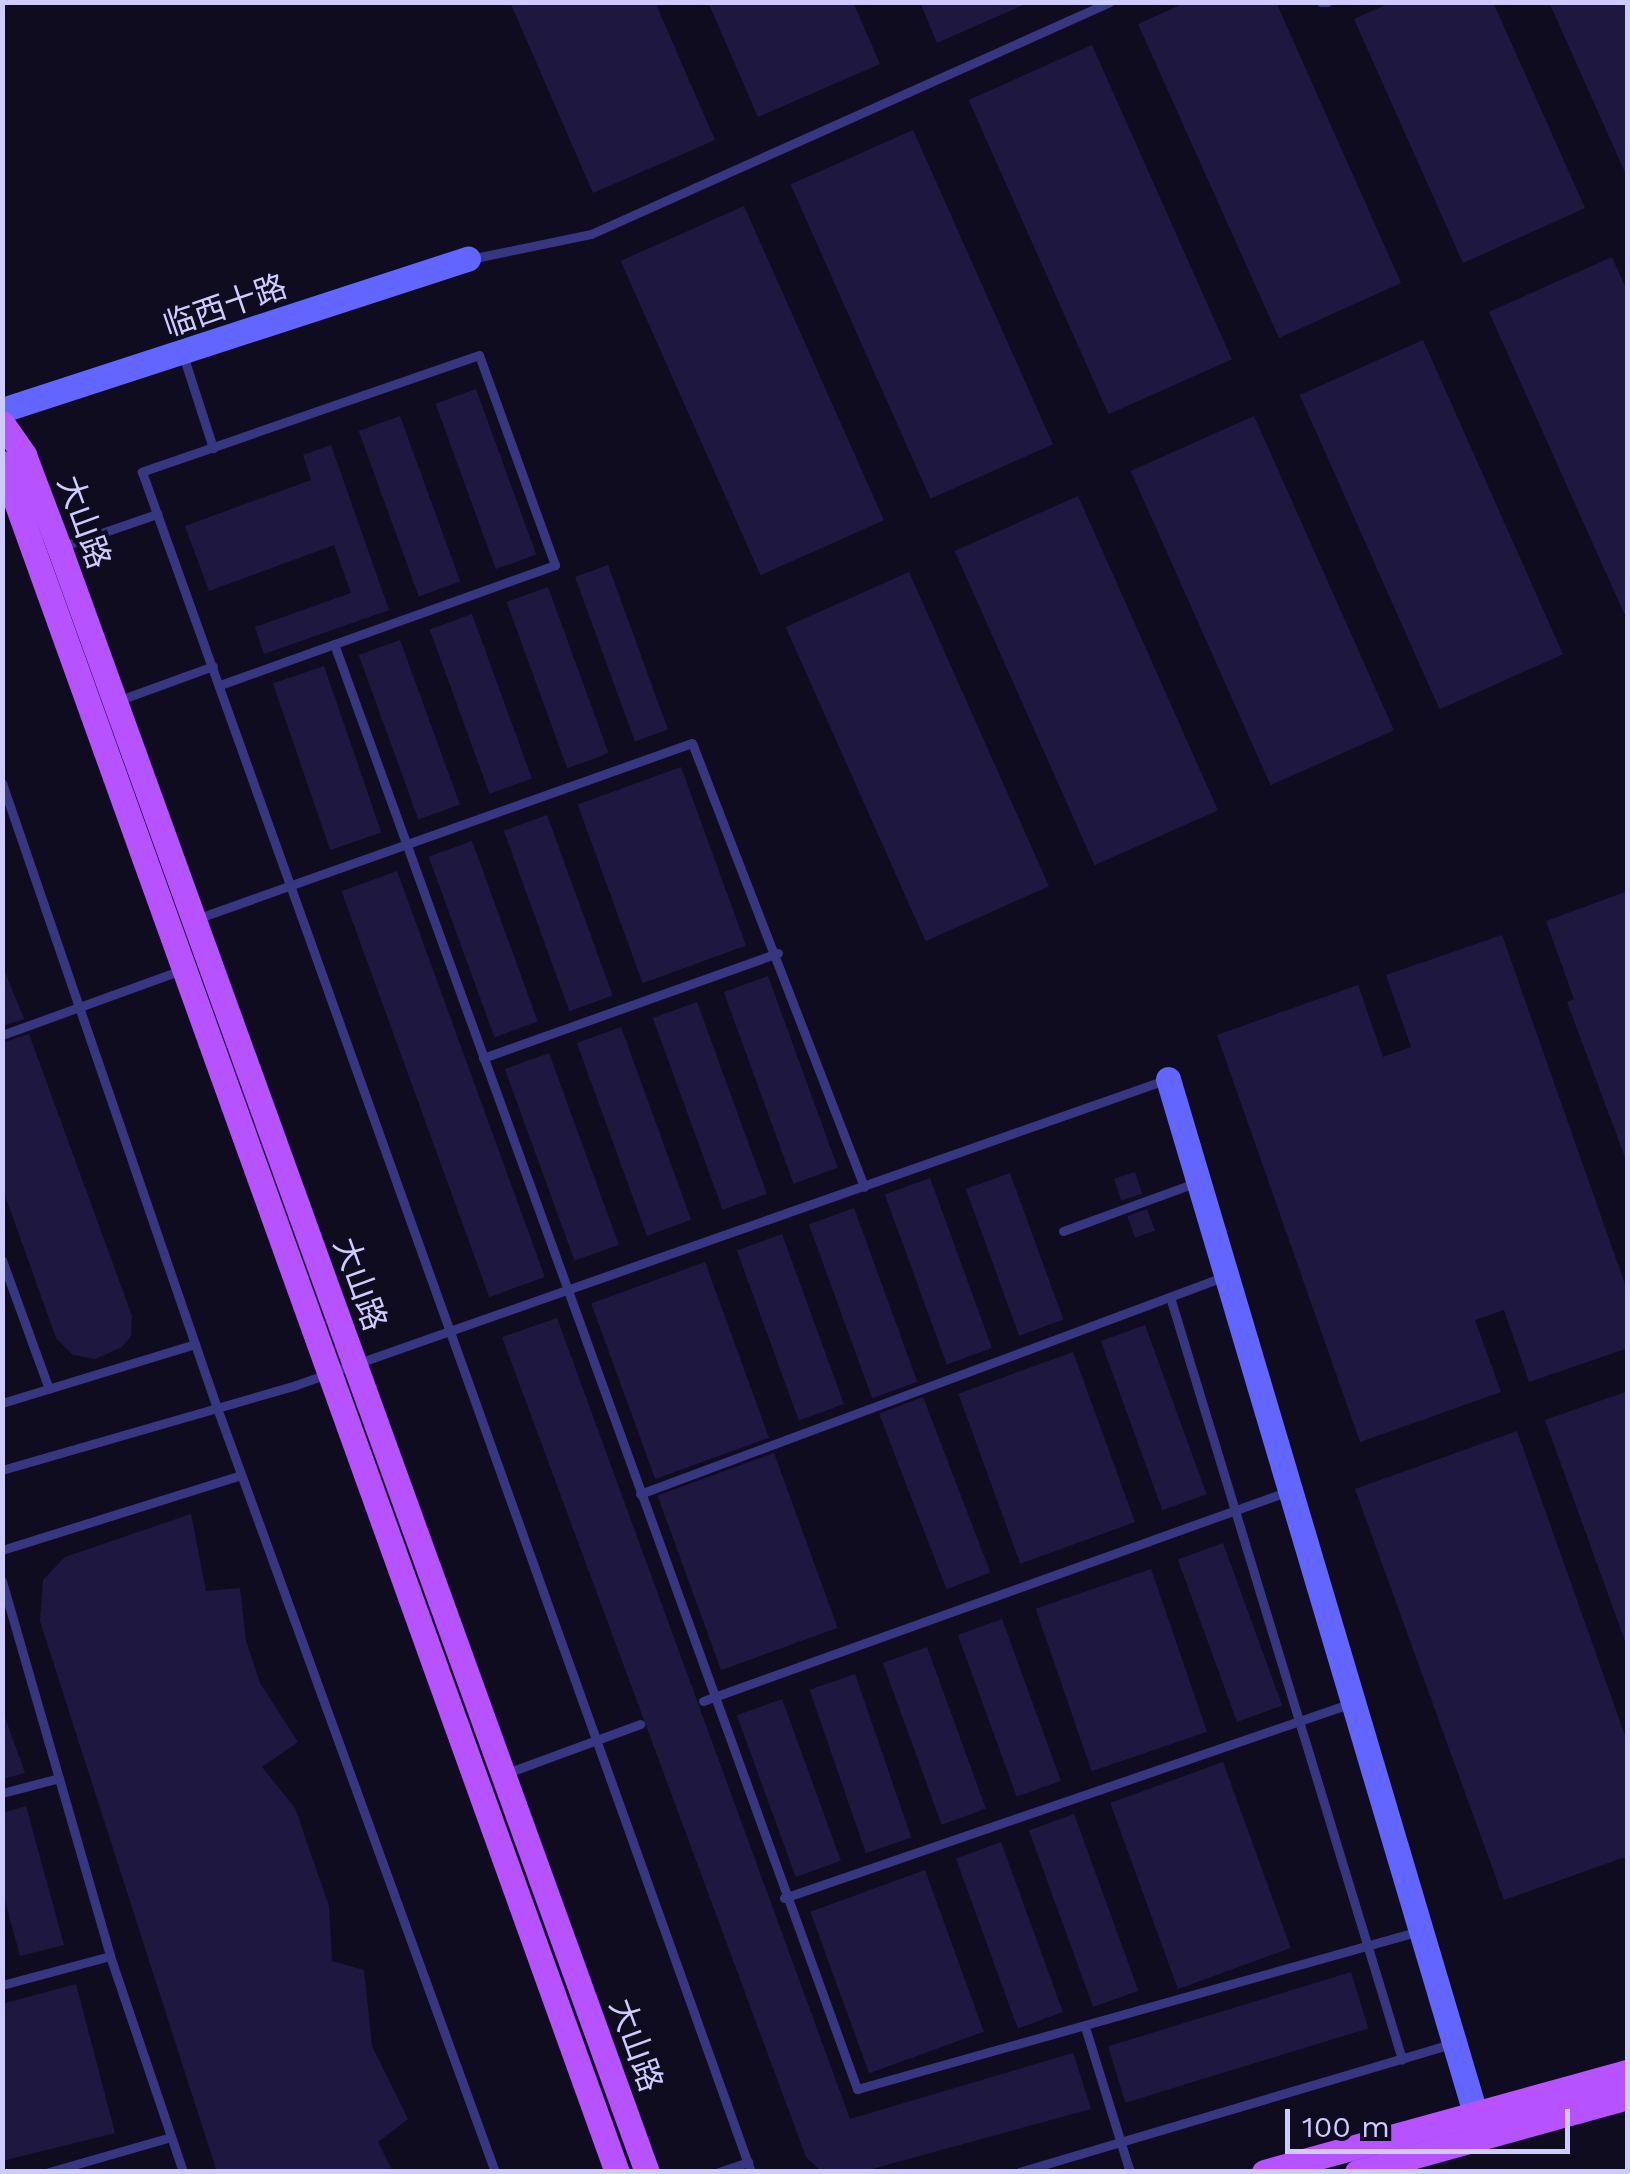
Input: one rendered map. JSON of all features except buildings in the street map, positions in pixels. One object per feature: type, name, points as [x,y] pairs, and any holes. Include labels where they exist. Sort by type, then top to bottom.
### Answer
[{"type":"main road","name":"大山路","points":[[2,423],[24,456],[59,547],[647,2172]]},
{"type":"main road","name":"大山路","points":[[2,463],[326,1374],[618,2172]]},
{"type":"main road","points":[[1313,2172],[1628,2072]]},
{"type":"main road","points":[[1264,2172],[1628,2086]]},
{"type":"main road","points":[[1358,2172],[1628,2097]]},
{"type":"street","name":"临西十路","points":[[2,410],[468,259]]},
{"type":"street","points":[[1168,1079],[1478,2120]]},
{"type":"lane","points":[[468,259],[592,234],[1110,2]]},
{"type":"lane","points":[[183,354],[213,448]]},
{"type":"lane","points":[[220,686],[556,564],[479,355],[142,472],[750,2167],[719,2172]]},
{"type":"lane","points":[[59,547],[157,514]]},
{"type":"lane","points":[[334,644],[784,1898],[857,2088],[1421,1931]]},
{"type":"lane","points":[[114,702],[213,666]]},
{"type":"lane","points":[[196,919],[692,743],[778,953],[864,1187]]},
{"type":"lane","points":[[2,783],[217,1408],[494,2172]]},
{"type":"lane","points":[[483,1058],[778,953]]},
{"type":"lane","points":[[2,1035],[182,970]]},
{"type":"lane","points":[[2,1470],[217,1408],[450,1334],[1168,1079]]},
{"type":"lane","points":[[1063,1231],[1198,1182]]},
{"type":"lane","points":[[2,1260],[49,1390]]},
{"type":"lane","points":[[640,1494],[1226,1276]]},
{"type":"lane","points":[[1170,1298],[1302,1719],[1402,2058]]},
{"type":"lane","points":[[2,1403],[195,1344]]},
{"type":"lane","points":[[2,1550],[241,1475]]},
{"type":"lane","points":[[704,1701],[1290,1491]]},
{"type":"lane","points":[[2,1581],[110,1956],[183,2172]]},
{"type":"lane","points":[[784,1898],[1353,1702]]},
{"type":"lane","points":[[504,1774],[640,1724]]},
{"type":"lane","points":[[2,1794],[59,1778]]},
{"type":"lane","points":[[2,1985],[110,1956]]},
{"type":"lane","points":[[1085,2027],[1130,2172]]},
{"type":"lane","points":[[1018,2172],[1454,2043]]},
{"type":"lane","points":[[49,2172],[171,2137]]}]
